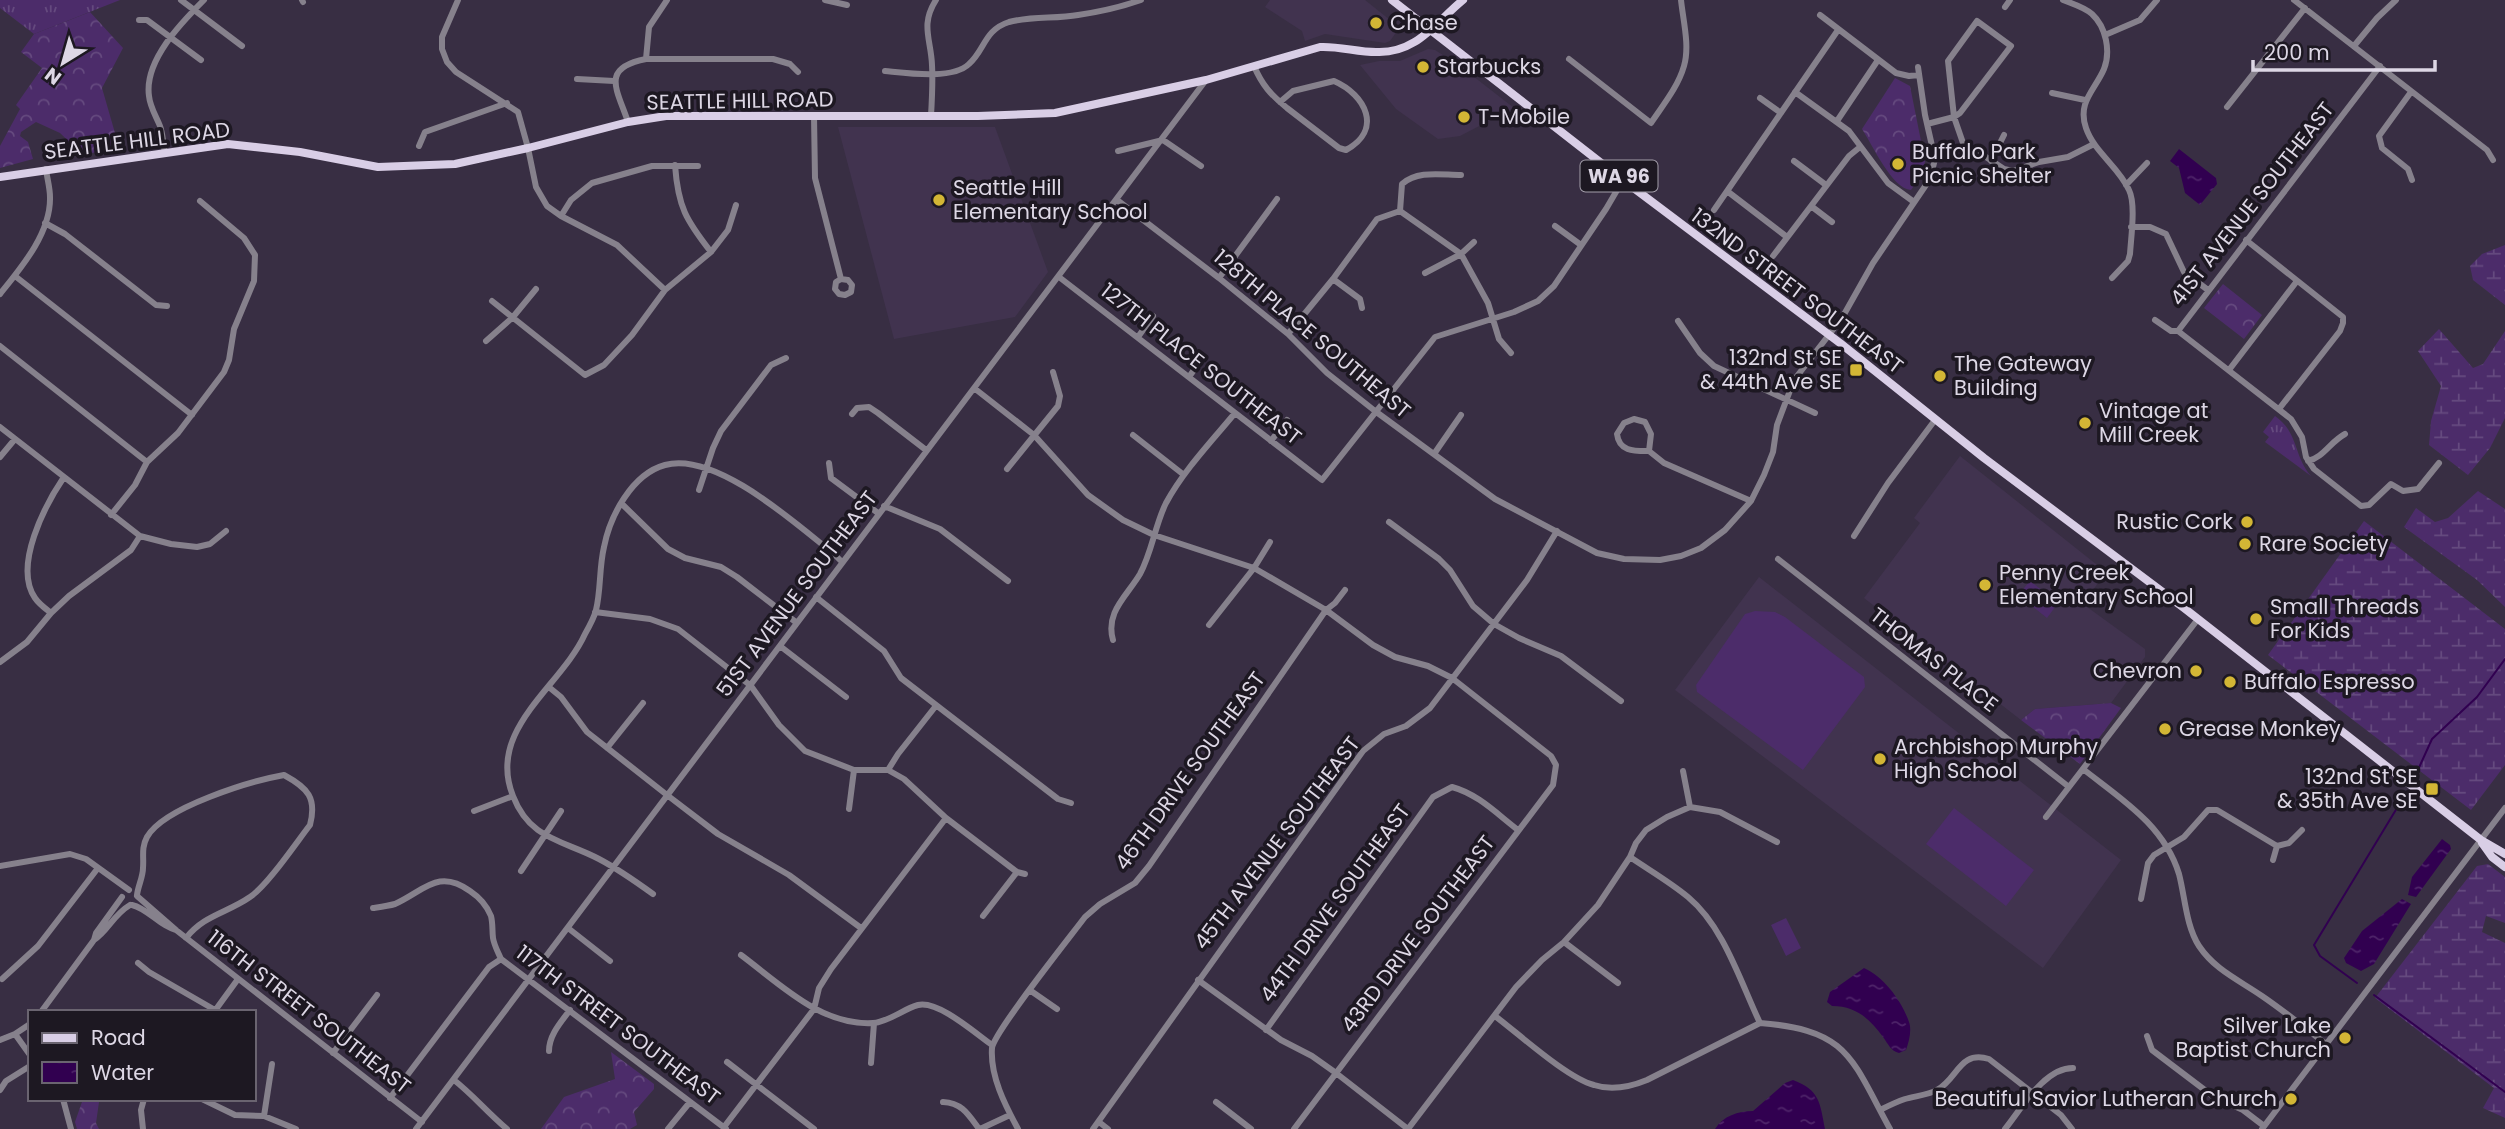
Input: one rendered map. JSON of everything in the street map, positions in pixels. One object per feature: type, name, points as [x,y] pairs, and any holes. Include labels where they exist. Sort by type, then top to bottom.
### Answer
[{"type":"main road","name":"132ND STREET SOUTHEAST","points":[[1392,0],[1623,180],[1828,334],[1935,420],[2198,619],[2481,840],[2505,855]]},
{"type":"main road","name":"SEATTLE HILL ROAD","points":[[0,177],[228,144],[300,152],[378,167],[455,164],[628,122],[666,116],[814,117],[1055,113],[1206,80],[1321,47],[1395,52],[1432,30],[1462,0]]},
{"type":"main road","name":"132ND STREET SOUTHEAST","points":[[2481,840],[2492,857],[2505,867]]},
{"type":"street","points":[[181,0],[242,46]]},
{"type":"street","points":[[164,153],[161,127],[152,111],[148,94],[149,78],[157,59],[172,37],[204,0]]},
{"type":"street","points":[[458,0],[442,37],[442,49],[447,62],[456,72],[518,112],[536,187],[547,205],[561,216],[618,245],[665,290]]},
{"type":"street","points":[[646,59],[649,27],[667,0]]},
{"type":"street","points":[[825,0],[847,5]]},
{"type":"street","points":[[931,116],[932,74],[927,18],[936,0]]},
{"type":"street","points":[[885,71],[932,74],[957,70],[969,65],[985,39],[1007,23],[1078,15],[1125,6],[1141,0]]},
{"type":"street","points":[[1569,60],[1651,123],[1677,83],[1685,64],[1686,44],[1681,0]]},
{"type":"street","points":[[2005,7],[2010,0]]},
{"type":"street","points":[[2063,0],[2092,14],[2105,36],[2106,64],[2085,100],[2083,110],[2086,129],[2094,144],[2126,185],[2131,197],[2128,261],[2112,278]]},
{"type":"street","points":[[2105,36],[2140,20],[2157,0]]},
{"type":"street","points":[[2294,0],[2487,150],[2493,160]]},
{"type":"street","points":[[2354,46],[2396,0]]},
{"type":"street","points":[[2227,107],[2305,8]]},
{"type":"street","points":[[1820,15],[1896,73],[1919,75]]},
{"type":"street","points":[[139,20],[147,20],[201,60]]},
{"type":"street","points":[[1927,124],[1954,117],[2011,46],[1977,21],[1948,61],[1954,117],[1963,143]]},
{"type":"street","points":[[1714,210],[1838,30]]},
{"type":"street","points":[[628,122],[614,81],[617,72],[628,62],[646,59],[773,59],[790,64],[798,72]]},
{"type":"street","points":[[1837,121],[1878,60]]},
{"type":"street","points":[[1254,66],[1268,92],[1280,102],[1339,148],[1346,150],[1359,140],[1368,115],[1357,98],[1339,83],[1328,81],[1293,91],[1280,102]]},
{"type":"street","name":"41ST AVENUE SOUTHEAST","points":[[2178,331],[2380,66]]},
{"type":"street","name":"128TH PLACE SOUTHEAST","points":[[1117,200],[1288,334],[1327,373],[1494,499],[1597,553],[1624,559],[1660,560],[1701,548],[1725,530],[1751,501],[1773,452],[1777,425],[1794,380],[1842,318],[1873,263],[1934,170],[1936,159],[1927,124],[1918,67]]},
{"type":"street","points":[[577,79],[614,81]]},
{"type":"street","name":"51ST AVENUE SOUTHEAST","points":[[416,1129],[751,686],[878,513],[1163,141],[1206,80]]},
{"type":"street","points":[[1795,92],[1837,121],[1888,183],[1914,202]]},
{"type":"street","points":[[2411,92],[2379,136],[2382,148],[2408,169],[2412,180]]},
{"type":"street","points":[[2052,93],[2085,100]]},
{"type":"street","points":[[1760,98],[1781,113]]},
{"type":"street","points":[[419,146],[425,132],[507,103]]},
{"type":"street","points":[[814,117],[815,178],[841,279]]},
{"type":"street","points":[[1991,161],[2004,135]]},
{"type":"street","points":[[1118,151],[1163,141],[1200,166]]},
{"type":"street","points":[[1971,147],[2004,169],[2013,171],[2039,162],[2068,157],[2094,144]]},
{"type":"street","points":[[1773,256],[1849,156],[1860,146]]},
{"type":"street","points":[[1794,161],[1826,186]]},
{"type":"street","points":[[2126,185],[2147,163]]},
{"type":"street","points":[[675,165],[677,196],[692,227],[711,252]]},
{"type":"street","points":[[561,216],[571,200],[592,183],[652,166],[698,166]]},
{"type":"street","points":[[0,294],[36,245],[45,223],[50,198],[46,169]]},
{"type":"street","points":[[1400,211],[1402,184],[1408,179],[1416,175],[1461,175]]},
{"type":"street","points":[[1375,411],[1435,337],[1514,312],[1538,301],[1554,286],[1623,180]]},
{"type":"street","points":[[1727,191],[1787,237]]},
{"type":"street","points":[[1219,278],[1277,200]]},
{"type":"street","points":[[111,514],[135,485],[147,462],[178,433],[223,372],[229,359],[234,329],[254,281],[255,255],[244,238],[200,201]]},
{"type":"street","points":[[492,301],[585,375],[604,365],[632,335],[665,290],[711,252],[728,230],[736,205]]},
{"type":"street","points":[[1811,206],[1832,222]]},
{"type":"street","points":[[1400,211],[1461,254],[1488,303],[1499,339],[1511,354]]},
{"type":"street","points":[[1288,334],[1334,279],[1377,219],[1400,211]]},
{"type":"street","points":[[45,223],[65,234],[156,304],[167,306]]},
{"type":"street","points":[[1555,226],[1581,245]]},
{"type":"street","points":[[2131,227],[2150,227],[2165,234],[2184,272],[2208,290]]},
{"type":"street","points":[[2246,240],[2343,317],[2340,331],[2279,409]]},
{"type":"street","points":[[1425,273],[1461,254],[1474,242]]},
{"type":"street","points":[[15,275],[192,415]]},
{"type":"street","name":"127TH PLACE SOUTHEAST","points":[[1059,277],[1322,480],[1375,411]]},
{"type":"street","points":[[1334,279],[1360,299],[1362,308]]},
{"type":"street","points":[[2229,370],[2297,281]]},
{"type":"street","points":[[486,341],[513,317],[536,289]]},
{"type":"street","points":[[1138,337],[1153,316]]},
{"type":"street","points":[[2155,320],[2171,331],[2178,331],[2279,409],[2298,431],[2308,461],[2320,475],[2361,506],[2369,505],[2391,484],[2403,491],[2418,489],[2439,463]]},
{"type":"street","points":[[1678,321],[1700,353],[1714,366],[1815,413]]},
{"type":"street","points":[[0,345],[147,462]]},
{"type":"street","points":[[1189,377],[1203,357]]},
{"type":"street","points":[[699,490],[721,431],[771,365],[786,358]]},
{"type":"street","points":[[1007,469],[1058,406],[1060,396],[1052,372]]},
{"type":"street","points":[[974,388],[1034,435],[1088,495],[1123,520],[1154,535],[1254,568],[1326,610],[1375,646],[1395,657],[1428,666],[1452,678]]},
{"type":"street","points":[[852,414],[857,408],[869,407],[926,450]]},
{"type":"street","points":[[1113,640],[1110,625],[1117,605],[1141,572],[1166,504],[1184,475],[1234,413]]},
{"type":"street","points":[[1434,454],[1461,415]]},
{"type":"street","points":[[1649,450],[1651,434],[1645,422],[1634,419],[1624,423],[1617,434],[1620,444],[1628,450],[1649,450],[1664,463],[1751,501]]},
{"type":"street","points":[[1271,441],[1287,420]]},
{"type":"street","points":[[1854,536],[1888,483],[1935,420]]},
{"type":"street","points":[[0,427],[140,536],[197,547],[211,544],[226,531]]},
{"type":"street","points":[[2308,461],[2318,459],[2336,438],[2344,434]]},
{"type":"street","points":[[1133,435],[1184,475]]},
{"type":"street","points":[[0,457],[15,439]]},
{"type":"street","points":[[829,463],[831,478],[878,513]]},
{"type":"street","points":[[653,894],[614,866],[544,836],[523,815],[513,796],[507,767],[514,734],[583,640],[595,612],[604,544],[610,525],[635,483],[666,465],[686,465],[737,481],[760,495],[842,562]]},
{"type":"street","points":[[51,613],[35,598],[28,575],[28,560],[49,500],[65,477]]},
{"type":"street","points":[[622,504],[668,549],[685,558],[720,567],[797,623]]},
{"type":"street","points":[[884,506],[940,528],[1008,581]]},
{"type":"street","points":[[1389,522],[1450,570],[1473,606],[1494,624],[1561,656],[1621,701]]},
{"type":"street","name":"45TH AVENUE SOUTHEAST","points":[[1093,1129],[1363,751],[1384,734],[1419,718],[1430,708],[1527,580],[1557,531]]},
{"type":"street","points":[[0,662],[27,642],[69,596],[131,550],[140,536]]},
{"type":"street","points":[[1209,625],[1254,568],[1269,542]]},
{"type":"street","name":"THOMAS PLACE","points":[[1778,559],[2069,788]]},
{"type":"street","name":"46TH DRIVE SOUTHEAST","points":[[992,1045],[1005,1023],[1085,917],[1100,904],[1135,883],[1149,866],[1326,610],[1345,590]]},
{"type":"street","points":[[816,597],[884,651],[901,678],[936,707],[1058,799],[1071,803]]},
{"type":"street","points":[[595,612],[650,619],[678,629],[751,686],[790,738],[805,751],[854,770],[888,770],[904,779],[946,818],[1021,873],[983,916]]},
{"type":"street","points":[[2046,817],[2198,619]]},
{"type":"street","points":[[780,646],[846,697]]},
{"type":"street","name":"43RD DRIVE SOUTHEAST","points":[[1294,1129],[1553,785],[1556,765],[1551,756],[1452,678]]},
{"type":"street","points":[[550,688],[561,697],[587,732],[667,795],[718,834],[789,875],[861,928]]},
{"type":"street","points":[[607,748],[643,703]]},
{"type":"street","points":[[888,770],[936,707]]},
{"type":"street","points":[[2083,769],[2144,817],[2167,848],[2178,873],[2190,924],[2197,943],[2206,954],[2230,977],[2262,996],[2326,1044]]},
{"type":"street","points":[[849,809],[854,770]]},
{"type":"street","points":[[1683,771],[1690,807]]},
{"type":"street","points":[[42,1010],[94,940],[114,917],[136,902],[143,870],[142,850],[148,835],[163,822],[196,802],[242,785],[284,775],[297,782],[313,801],[314,813],[310,825],[259,890],[251,897],[196,925],[186,938]]},
{"type":"street","name":"44TH DRIVE SOUTHEAST","points":[[1266,1030],[1433,797],[1452,787],[1462,790],[1474,795],[1518,830]]},
{"type":"street","points":[[474,811],[513,796]]},
{"type":"street","points":[[1198,980],[1266,1030],[1336,1073],[1408,1129],[1521,981],[1564,942],[1598,905],[1646,830],[1690,807],[1720,813],[1777,842]]},
{"type":"street","points":[[2147,1037],[2152,1050],[2214,1097],[2243,1110],[2262,1128],[2505,808]]},
{"type":"street","points":[[2141,899],[2148,863],[2154,855],[2185,837],[2210,809],[2217,810],[2277,846],[2289,843],[2302,830]]},
{"type":"street","points":[[520,871],[561,811]]},
{"type":"street","points":[[725,1128],[814,1009],[819,988],[861,928],[946,818]]},
{"type":"street","points":[[2273,860],[2277,846]]},
{"type":"street","points":[[0,866],[70,854],[86,859],[116,881],[126,893]]},
{"type":"street","points":[[1630,857],[1688,897],[1705,914],[1725,947],[1760,1023]]},
{"type":"street","points":[[2,979],[38,946],[98,868]]},
{"type":"street","name":"117TH STREET SOUTHEAST","points":[[373,908],[393,904],[432,883],[445,880],[458,883],[481,899],[490,914],[494,927],[493,940],[501,959],[725,1128]]},
{"type":"street","points":[[94,940],[96,933],[126,893],[139,881]]},
{"type":"street","name":"116TH STREET SOUTHEAST","points":[[176,930],[170,929],[147,911],[125,904],[126,893],[137,895],[186,938],[422,1122]]},
{"type":"street","points":[[568,928],[610,961]]},
{"type":"street","points":[[1564,942],[1618,983]]},
{"type":"street","points":[[741,955],[814,1009],[846,1019],[874,1023],[918,1005],[931,1004],[992,1045],[996,1081],[1018,1129]]},
{"type":"street","points":[[390,1098],[489,967],[501,959]]},
{"type":"street","points":[[138,962],[149,972],[213,1010]]},
{"type":"street","points":[[216,1010],[238,979]]},
{"type":"street","points":[[1031,990],[1057,1009]]},
{"type":"street","points":[[333,1053],[377,995]]},
{"type":"street","points":[[549,1051],[556,1029],[570,1010]]},
{"type":"street","points":[[1495,1016],[1571,1074],[1593,1085],[1614,1088],[1647,1080],[1760,1023],[1801,1027],[1838,1045],[1853,1061],[1890,1129]]},
{"type":"street","points":[[871,1063],[874,1023]]},
{"type":"street","points":[[0,1040],[28,1025]]},
{"type":"street","points":[[15,1034],[28,1052]]},
{"type":"street","points":[[1880,1110],[1904,1099],[1936,1091],[1964,1062],[1981,1056],[1989,1059],[2061,1115],[2072,1129]]},
{"type":"street","points":[[727,1062],[814,1129]]},
{"type":"street","points":[[264,1116],[272,1064]]},
{"type":"street","points":[[0,1090],[6,1081],[28,1067]]},
{"type":"street","points":[[2005,1129],[2053,1073],[2064,1068],[2073,1068]]},
{"type":"street","points":[[454,1080],[507,1129]]},
{"type":"street","points":[[64,1101],[71,1129]]},
{"type":"street","points":[[143,1101],[141,1110],[143,1129]]},
{"type":"street","points":[[206,1101],[234,1115],[264,1116],[296,1129]]},
{"type":"street","points":[[943,1101],[963,1107],[979,1129],[1010,1115]]},
{"type":"street","points":[[668,1129],[690,1102]]},
{"type":"street","points":[[1216,1102],[1251,1129]]},
{"type":"street","points":[[1099,1122],[1108,1129]]},
{"type":"shaded area","points":[[1270,0],[1365,0],[1395,24],[1397,31],[1390,41],[1385,43],[1325,34],[1305,41],[1302,31],[1265,7]]},
{"type":"shaded area","points":[[1428,49],[1435,50],[1460,66],[1514,108],[1460,136],[1438,139],[1396,109],[1360,65],[1400,61]]},
{"type":"shaded area","name":"Seattle Hill Elementary School","points":[[838,127],[995,127],[1048,272],[1015,317],[894,339]]},
{"type":"shaded area","name":"Penny Creek Elementary School","points":[[1960,456],[2106,572],[2083,604],[2145,649],[2145,657],[2111,703],[2035,709],[2021,720],[1864,598],[1920,523],[1914,518]]},
{"type":"shaded area","name":"Archbishop Murphy High School","points":[[1759,577],[2121,860],[2043,968],[1675,690]]},
{"type":"green space","points":[[0,0],[120,0],[34,34],[0,8]]},
{"type":"green space","points":[[90,12],[123,48],[102,88],[119,147],[83,155],[60,133],[36,122],[21,132],[20,136],[28,142],[33,159],[0,168],[0,146],[20,109],[16,105],[42,68],[21,52],[34,34]]},
{"type":"green space","points":[[1895,78],[1910,86],[1925,161],[1923,173],[1911,190],[1904,188],[1890,174],[1862,129]]},
{"type":"green space","points":[[2505,245],[2505,305],[2473,280],[2470,266],[2482,254]]},
{"type":"green space","points":[[2223,284],[2262,315],[2244,339],[2204,308]]},
{"type":"green space","points":[[2439,329],[2473,368],[2483,364],[2505,331],[2505,418],[2490,448],[2468,475],[2429,445],[2431,421],[2441,386],[2418,351]]},
{"type":"green space","points":[[2275,416],[2288,430],[2311,476],[2265,442],[2269,437],[2263,432]]},
{"type":"green space","points":[[2478,491],[2505,509],[2505,607],[2477,580],[2404,527],[2416,508],[2435,522],[2448,518]]},
{"type":"green space","points":[[2364,521],[2505,629],[2505,765],[2471,810],[2268,655]]},
{"type":"green space","points":[[2030,581],[2058,603],[2047,618],[2018,595]]},
{"type":"green space","points":[[1755,611],[1775,612],[1785,617],[1864,677],[1865,687],[1803,770],[1697,692],[1696,685],[1745,614]]},
{"type":"green space","points":[[2111,703],[2121,708],[2080,764],[2021,720],[2035,709]]},
{"type":"green space","points":[[1954,808],[2034,870],[2006,906],[1926,844]]},
{"type":"green space","points":[[2488,864],[2505,877],[2505,923],[2486,916],[2482,932],[2505,943],[2505,1118],[2483,1108],[2494,1088],[2375,998],[2477,866]]},
{"type":"green space","points":[[1786,918],[1801,948],[1786,956],[1771,925]]},
{"type":"green space","points":[[611,1052],[654,1084],[654,1089],[634,1112],[637,1125],[630,1129],[541,1129],[564,1097],[615,1079]]},
{"type":"green space","points":[[82,1101],[99,1102],[96,1123],[99,1129],[77,1129],[75,1122]]},
{"type":"water","points":[[2179,149],[2216,178],[2217,184],[2200,205],[2185,193],[2179,168],[2170,161]]},
{"type":"water","points":[[2442,839],[2451,849],[2416,897],[2408,895],[2412,877]]},
{"type":"water","points":[[2402,899],[2411,904],[2374,964],[2361,971],[2346,963],[2344,958],[2362,931]]},
{"type":"water","points":[[1864,968],[1891,990],[1902,1006],[1910,1029],[1906,1050],[1899,1053],[1894,1051],[1862,1015],[1827,1002],[1830,992]]},
{"type":"water","points":[[1793,1080],[1814,1093],[1825,1129],[1715,1129],[1731,1115],[1753,1111],[1785,1083]]},
{"type":"waterway","points":[[2417,772],[2432,739],[2477,697],[2505,659]]},
{"type":"waterway","points":[[2357,983],[2320,956],[2314,945],[2397,808]]},
{"type":"waterway","points":[[2374,995],[2505,1092]]},
{"type":"place","name":"Chase","points":[[1376,23]]},
{"type":"place","name":"Starbucks","points":[[1423,67]]},
{"type":"place","name":"T-Mobile","points":[[1464,117]]},
{"type":"place","name":"Buffalo Park Picnic Shelter","points":[[1898,164]]},
{"type":"place","name":"Seattle Hill Elementary School","points":[[939,200]]},
{"type":"place","name":"132nd St SE & 44th Ave SE","points":[[1856,370]]},
{"type":"place","name":"The Gateway Building","points":[[1940,376]]},
{"type":"place","name":"Vintage at Mill Creek","points":[[2085,423]]},
{"type":"place","name":"Rustic Cork","points":[[2247,522]]},
{"type":"place","name":"Rare Society","points":[[2245,544]]},
{"type":"place","name":"Penny Creek Elementary School","points":[[1985,585]]},
{"type":"place","name":"Small Threads For Kids","points":[[2256,619]]},
{"type":"place","name":"Chevron","points":[[2196,671]]},
{"type":"place","name":"Buffalo Espresso","points":[[2230,682]]},
{"type":"place","name":"Grease Monkey","points":[[2165,729]]},
{"type":"place","name":"Archbishop Murphy High School","points":[[1880,759]]},
{"type":"place","name":"132nd St SE & 35th Ave SE","points":[[2432,789]]},
{"type":"place","name":"Silver Lake Baptist Church","points":[[2345,1038]]},
{"type":"place","name":"Beautiful Savior Lutheran Church","points":[[2291,1099]]}]
